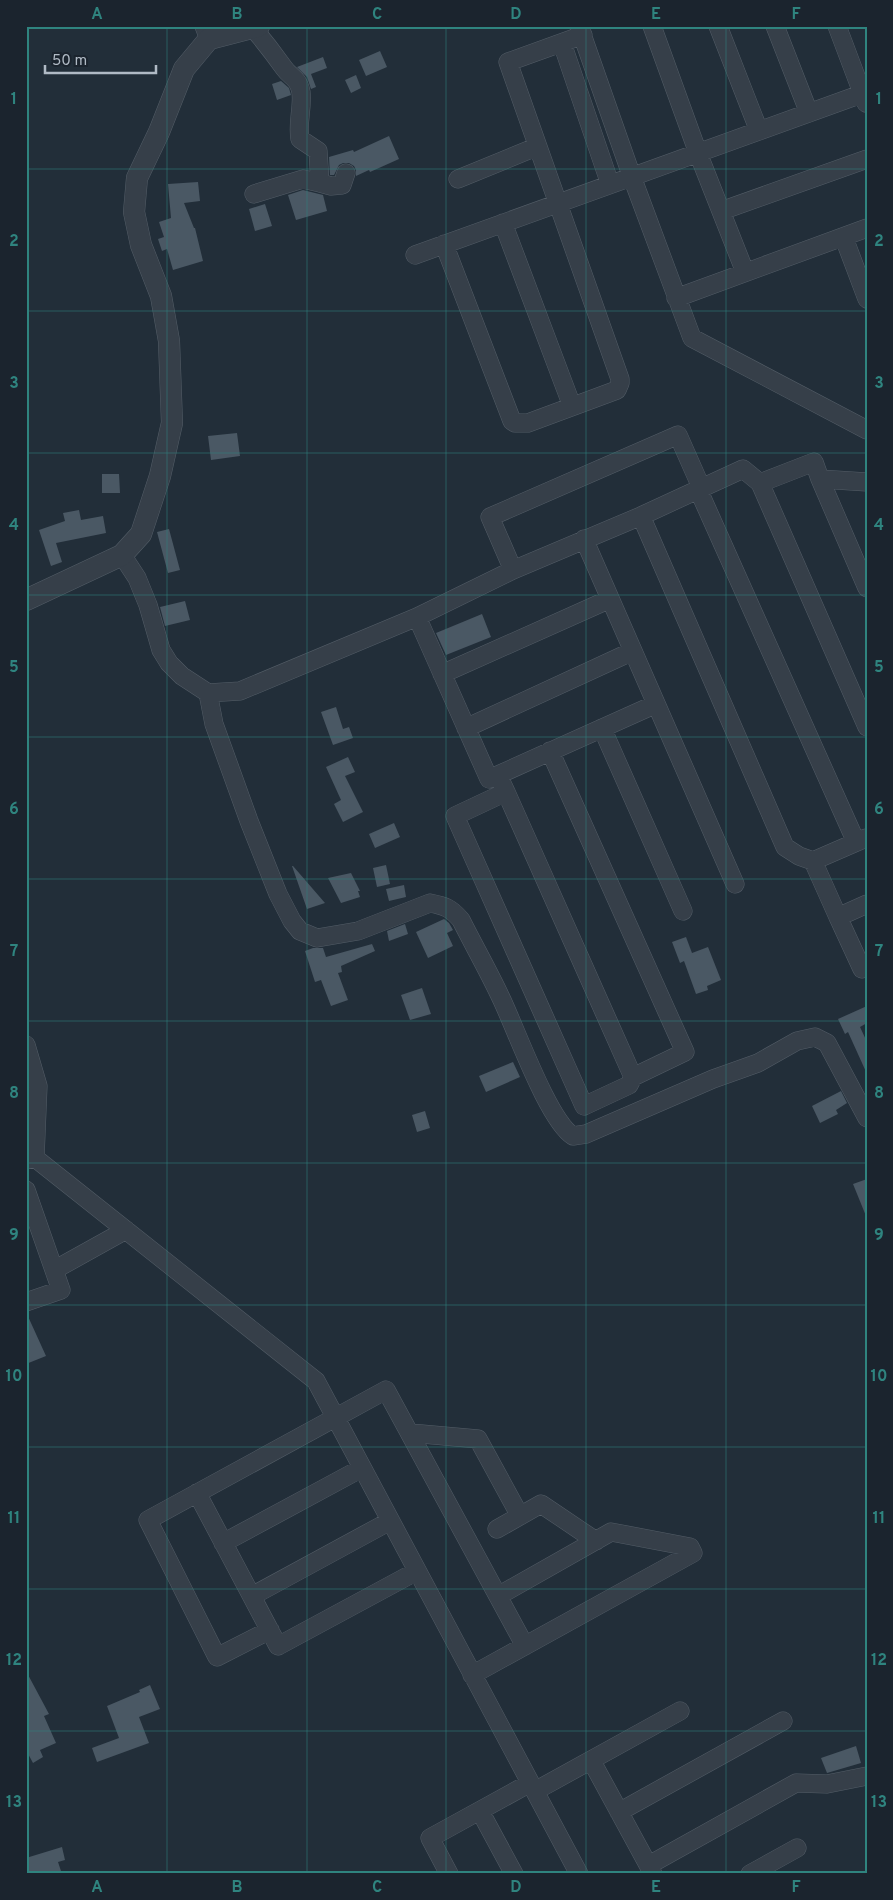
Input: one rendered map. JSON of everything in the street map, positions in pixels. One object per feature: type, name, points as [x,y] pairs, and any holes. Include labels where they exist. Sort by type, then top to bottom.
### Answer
[{"type":"street","points":[[652,26],[698,153],[745,272]]},
{"type":"street","points":[[718,26],[759,131]]},
{"type":"street","points":[[775,26],[809,113]]},
{"type":"street","points":[[415,255],[809,113],[866,97],[837,26]]},
{"type":"street","points":[[26,600],[122,555],[141,534],[160,476],[172,423],[169,341],[161,296],[142,244],[134,212],[138,178],[184,69],[206,32],[256,27],[284,68],[293,75],[301,93],[300,138],[318,151],[320,182]]},
{"type":"street","points":[[444,244],[512,421],[515,423],[528,423],[613,392],[619,387],[620,379],[536,148],[508,62],[562,43],[581,31],[692,338],[867,430]]},
{"type":"street","points":[[562,43],[610,184]]},
{"type":"street","points":[[458,179],[536,148]]},
{"type":"street","points":[[721,211],[867,159]]},
{"type":"street","points":[[254,194],[303,180],[320,182],[331,186],[342,185],[346,173]]},
{"type":"street","points":[[503,223],[572,406]]},
{"type":"street","points":[[676,298],[867,228]]},
{"type":"street","points":[[844,238],[867,299]]},
{"type":"street","points":[[513,570],[490,517],[678,435],[699,488],[861,839],[814,861],[799,856],[785,847],[641,516]]},
{"type":"street","points":[[760,483],[814,462],[867,588]]},
{"type":"street","points":[[122,555],[137,578],[161,650],[169,663],[182,676],[208,693],[240,691],[417,617],[513,570],[641,516],[743,469],[760,483],[867,727]]},
{"type":"street","points":[[820,479],[867,482]]},
{"type":"street","points":[[584,539],[735,884]]},
{"type":"street","points":[[442,674],[610,598]]},
{"type":"street","points":[[417,617],[489,779],[656,704]]},
{"type":"street","points":[[466,728],[633,650]]},
{"type":"street","points":[[208,693],[214,724],[249,821],[278,894],[292,921],[300,931],[316,938],[358,930],[430,904],[441,905],[452,910],[461,920],[501,998],[554,1114],[568,1133],[573,1136],[586,1134],[713,1079],[758,1063],[798,1041],[815,1037],[827,1043],[867,1118]]},
{"type":"street","points":[[602,728],[683,911]]},
{"type":"street","points":[[506,792],[455,816],[584,1106],[629,1085],[634,1077],[685,1052],[550,751]]},
{"type":"street","points":[[498,775],[634,1077]]},
{"type":"street","points":[[814,861],[862,969],[867,967]]},
{"type":"street","points":[[838,917],[867,904]]},
{"type":"street","points":[[26,1045],[32,1088],[31,1159],[126,1230],[316,1381],[579,1874]]},
{"type":"street","points":[[26,1190],[62,1290],[26,1302]]},
{"type":"street","points":[[54,1270],[126,1230]]},
{"type":"street","points":[[270,1630],[217,1657],[148,1520],[386,1390],[525,1646]]},
{"type":"street","points":[[411,1433],[478,1439],[520,1516]]},
{"type":"street","points":[[223,1543],[362,1468]]},
{"type":"street","points":[[197,1493],[278,1646],[417,1571]]},
{"type":"street","points":[[497,1529],[542,1504],[596,1541]]},
{"type":"street","points":[[252,1596],[390,1521]]},
{"type":"street","points":[[472,1675],[693,1554],[690,1546],[611,1532],[498,1596]]},
{"type":"street","points":[[449,1874],[430,1838],[480,1810],[591,1760],[680,1711]]},
{"type":"street","points":[[619,1812],[783,1721]]},
{"type":"street","points":[[591,1760],[651,1870],[796,1782],[827,1784],[867,1776]]},
{"type":"street","points":[[480,1810],[514,1874]]},
{"type":"street","points":[[750,1874],[797,1848]]},
{"type":"building","points":[[380,51],[387,67],[366,76],[359,60]]},
{"type":"building","points":[[323,57],[327,68],[311,74],[316,87],[311,89],[307,77],[297,67]]},
{"type":"building","points":[[356,75],[361,88],[351,93],[345,80]]},
{"type":"building","points":[[281,81],[289,88],[291,95],[277,100],[272,84]]},
{"type":"building","points":[[389,136],[399,159],[356,176],[354,166],[349,163],[343,163],[339,165],[334,175],[330,175],[329,157],[353,150],[354,152]]},
{"type":"building","points":[[198,182],[200,201],[184,203],[195,228],[203,261],[173,270],[167,249],[162,251],[158,239],[164,237],[159,222],[171,218],[168,184]]},
{"type":"building","points":[[303,190],[323,195],[327,211],[296,220],[288,195]]},
{"type":"building","points":[[265,204],[272,226],[255,231],[249,209]]},
{"type":"building","points":[[237,433],[240,456],[211,460],[208,436]]},
{"type":"building","points":[[102,474],[119,474],[120,493],[102,493]]},
{"type":"building","points":[[79,510],[81,520],[103,516],[106,533],[56,543],[62,562],[51,566],[39,530],[65,521],[63,513]]},
{"type":"building","points":[[169,529],[180,570],[168,573],[157,532]]},
{"type":"building","points":[[185,601],[190,620],[165,626],[160,607]]},
{"type":"building","points":[[482,614],[491,637],[446,655],[436,633]]},
{"type":"building","points":[[336,707],[343,729],[349,727],[353,738],[333,745],[321,712]]},
{"type":"building","points":[[348,757],[355,772],[345,776],[363,812],[343,822],[334,804],[341,800],[326,767]]},
{"type":"building","points":[[394,823],[400,837],[375,848],[369,834]]},
{"type":"building","points":[[386,865],[390,884],[377,887],[373,868]]},
{"type":"building","points":[[293,866],[325,903],[307,909]]},
{"type":"building","points":[[351,873],[360,891],[358,891],[360,897],[341,903],[328,878]]},
{"type":"building","points":[[404,885],[406,897],[389,901],[386,889]]},
{"type":"building","points":[[444,919],[453,930],[447,933],[453,946],[428,958],[416,932]]},
{"type":"building","points":[[405,924],[408,934],[389,941],[387,931]]},
{"type":"building","points":[[686,937],[692,953],[708,947],[721,980],[707,986],[708,990],[696,994],[684,961],[680,963],[672,942]]},
{"type":"building","points":[[372,944],[375,951],[341,966],[342,972],[338,973],[348,1000],[331,1006],[321,980],[315,982],[305,951],[313,948],[323,948],[326,957]]},
{"type":"building","points":[[422,988],[431,1014],[410,1020],[401,995]]},
{"type":"building","points":[[867,1006],[867,1023],[860,1027],[867,1042],[867,1074],[848,1032],[845,1034],[838,1019]]},
{"type":"building","points":[[513,1062],[520,1077],[486,1092],[479,1076]]},
{"type":"building","points":[[841,1091],[847,1103],[836,1110],[838,1114],[820,1123],[812,1106]]},
{"type":"building","points":[[425,1111],[430,1128],[417,1132],[412,1115]]},
{"type":"building","points":[[867,1179],[867,1216],[866,1216],[853,1184]]},
{"type":"building","points":[[26,1312],[46,1356],[26,1364]]},
{"type":"building","points":[[26,1671],[49,1714],[44,1716],[56,1743],[40,1750],[43,1757],[33,1763],[26,1750]]},
{"type":"building","points":[[150,1685],[160,1709],[139,1717],[149,1743],[97,1762],[92,1748],[119,1738],[107,1706],[140,1692],[139,1690]]},
{"type":"building","points":[[856,1746],[861,1763],[827,1773],[821,1758]]},
{"type":"building","points":[[62,1847],[65,1860],[58,1862],[62,1874],[26,1874],[26,1858]]}]
